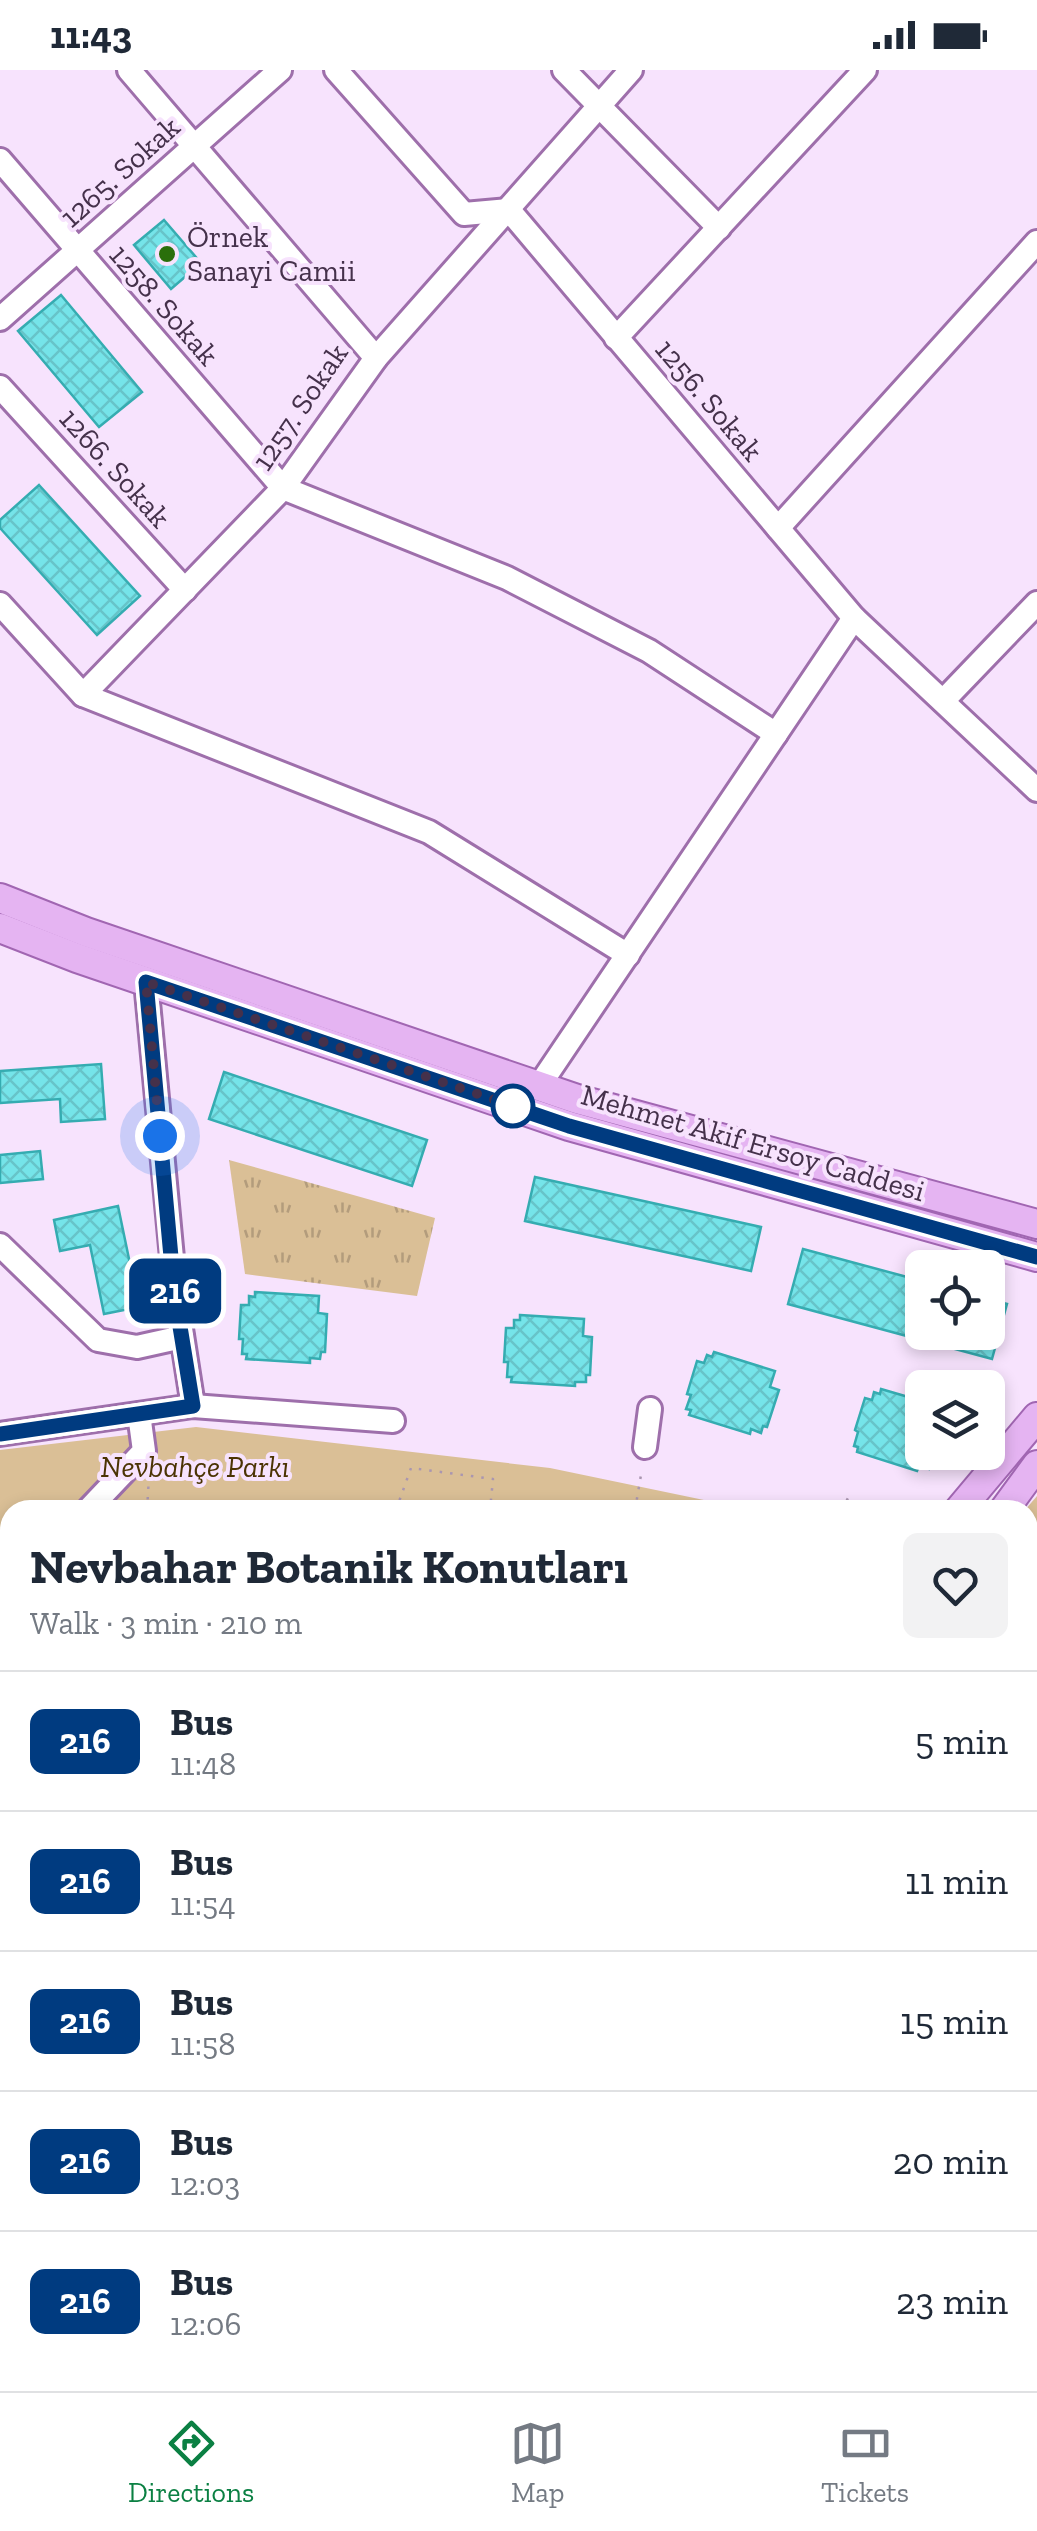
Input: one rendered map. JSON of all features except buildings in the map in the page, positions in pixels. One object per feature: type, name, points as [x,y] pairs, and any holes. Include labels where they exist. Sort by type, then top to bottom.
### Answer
[{"type":"main road","name":"Mehmet Akif Ersoy Caddesi","points":[[0,898],[149,968],[569,1126],[1032,1261]]},
{"type":"main road","name":"Mehmet Akif Ersoy Caddesi","points":[[0,928],[149,968],[577,1100],[1037,1224]]},
{"type":"main road","points":[[967,1500],[1037,1417]]},
{"type":"main road","points":[[1011,1500],[1037,1465]]},
{"type":"street","name":"1257. Sokak","points":[[84,695],[283,488],[376,358],[129,70]]},
{"type":"street","name":"1265. Sokak","points":[[0,319],[280,70]]},
{"type":"street","points":[[336,70],[464,214],[508,210]]},
{"type":"street","points":[[564,70],[719,228]]},
{"type":"street","points":[[376,358],[632,70]]},
{"type":"street","points":[[616,338],[865,70]]},
{"type":"street","name":"1258. Sokak","points":[[0,160],[283,488]]},
{"type":"street","name":"1256. Sokak","points":[[508,210],[854,618],[1037,790]]},
{"type":"street","points":[[778,528],[1037,242]]},
{"type":"street","name":"1266. Sokak","points":[[0,386],[185,590]]},
{"type":"street","points":[[283,488],[507,578],[650,651],[776,734]]},
{"type":"street","points":[[943,701],[1037,603]]},
{"type":"street","points":[[0,604],[84,695],[428,832],[628,954]]},
{"type":"street","points":[[539,1086],[854,618]]},
{"type":"street","points":[[149,968],[174,1290],[193,1406]]},
{"type":"street","points":[[0,1245],[98,1340],[138,1347],[182,1337]]},
{"type":"street","points":[[0,1434],[193,1406],[392,1421]]},
{"type":"street","points":[[645,1448],[650,1408]]},
{"type":"street","points":[[97,1500],[144,1451],[139,1414]]},
{"type":"path","points":[[637,1500],[645,1448]]},
{"type":"path","points":[[144,1451],[150,1462],[147,1500]]},
{"type":"path","points":[[400,1500],[411,1468],[493,1479],[491,1500]]},
{"type":"path","points":[[846,1500],[848,1496]]},
{"type":"green space","points":[[229,1160],[435,1218],[417,1296],[245,1274]]},
{"type":"green space","name":"Nevbahçe Parkı","points":[[196,1427],[550,1468],[704,1500],[0,1500],[0,1450]]},
{"type":"bus line","name":"216","points":[[0,1434],[193,1406],[174,1290],[146,982],[569,1126],[1037,1257]]},
{"type":"place","name":"Örnek Sanayi Camii","points":[[167,254]]},
{"type":"route","points":[[160,1136],[146,982],[513,1106]]}]
